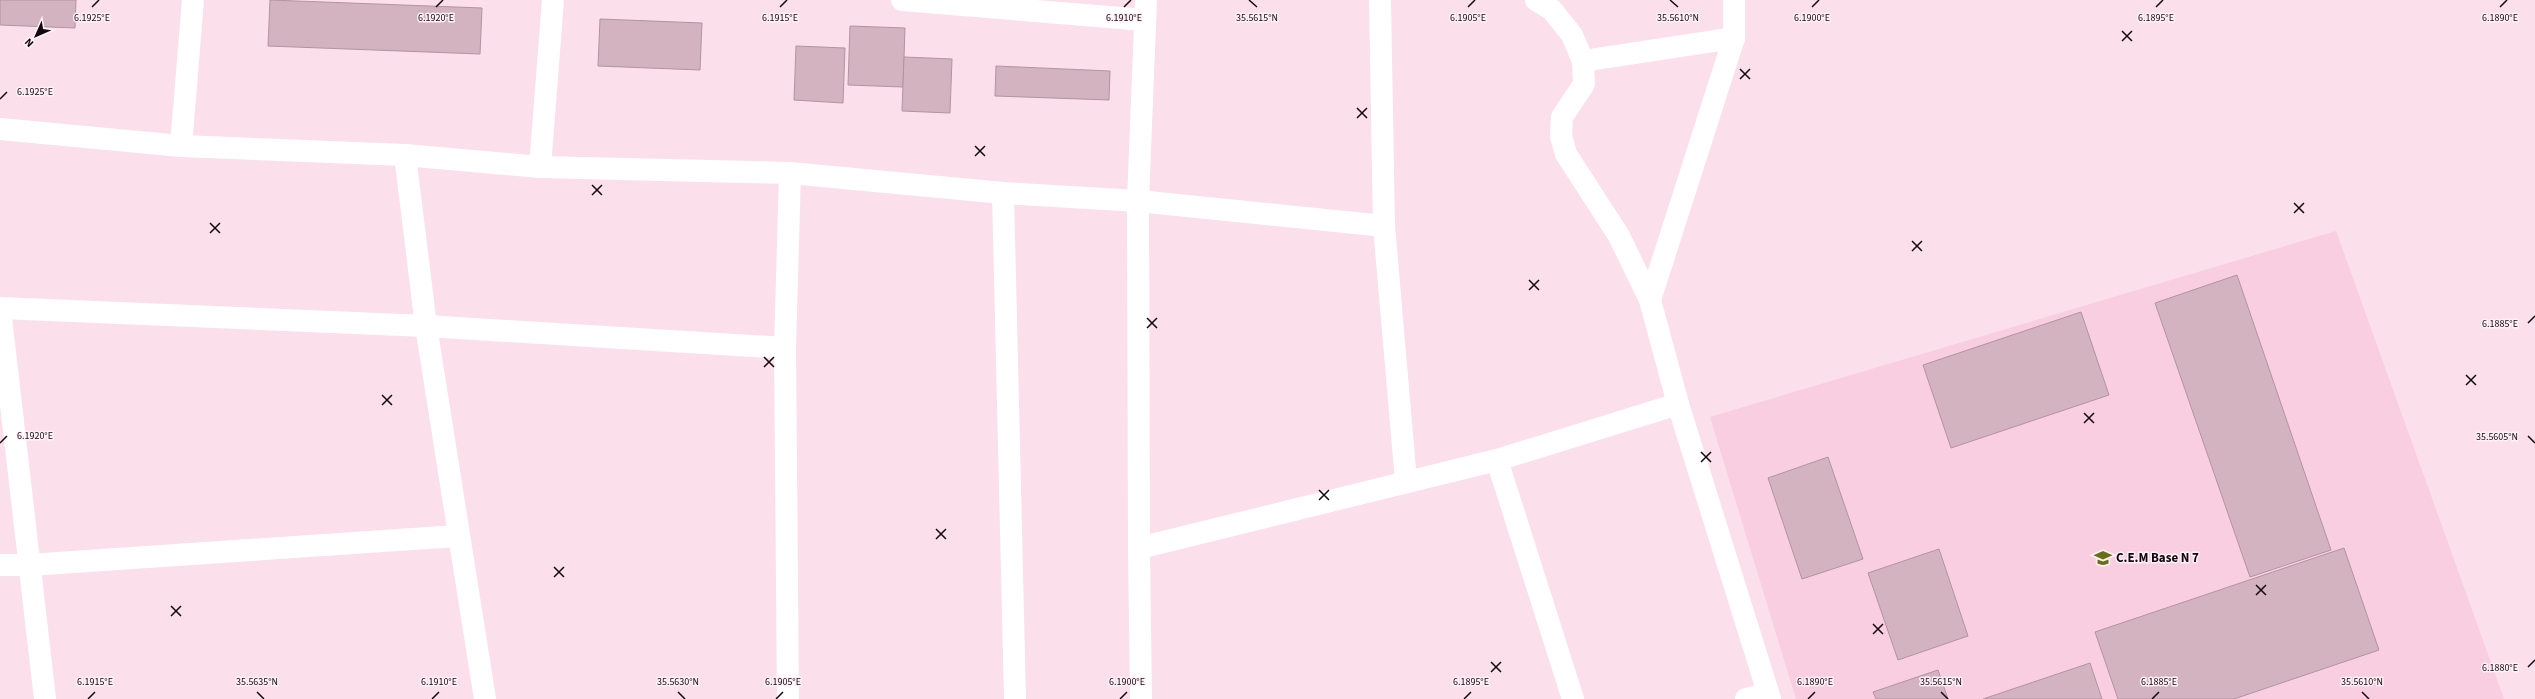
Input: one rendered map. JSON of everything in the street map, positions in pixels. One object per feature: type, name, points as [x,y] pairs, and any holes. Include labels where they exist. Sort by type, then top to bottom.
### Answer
[{"type":"street","points":[[181,146],[193,0]]},
{"type":"street","points":[[540,167],[553,0]]},
{"type":"street","points":[[902,0],[1146,10],[1138,201],[1141,699]]},
{"type":"street","points":[[1380,0],[1384,226],[1406,481]]},
{"type":"street","points":[[1536,0],[1552,10],[1572,35],[1583,61],[1584,84],[1562,117],[1561,136],[1566,154],[1620,236],[1650,300],[1678,404],[1769,696],[1746,699]]},
{"type":"street","points":[[1650,300],[1734,38],[1734,0]]},
{"type":"street","points":[[1583,61],[1734,38]]},
{"type":"street","points":[[0,129],[181,146],[405,155],[540,167],[790,173],[1003,193],[1138,201],[1384,226]]},
{"type":"street","points":[[405,155],[426,326],[457,536],[485,699]]},
{"type":"street","points":[[788,699],[785,348],[790,173]]},
{"type":"street","points":[[1003,193],[1015,699]]},
{"type":"street","points":[[45,699],[0,309],[426,326],[785,348]]},
{"type":"street","points":[[1139,548],[1406,481],[1497,460],[1678,404]]},
{"type":"street","points":[[1497,460],[1573,699]]},
{"type":"street","points":[[0,565],[29,566],[457,536]]},
{"type":"shaded area","name":"C.E.M Base N 7","points":[[2336,231],[2504,699],[1796,699],[1710,417]]},
{"type":"building","points":[[0,0],[76,0],[75,28],[0,25]]},
{"type":"building","points":[[270,0],[482,8],[480,54],[268,46]]},
{"type":"building","points":[[600,19],[702,23],[700,70],[598,66]]},
{"type":"building","points":[[850,26],[905,28],[903,87],[848,85]]},
{"type":"building","points":[[796,46],[845,48],[843,103],[794,100]]},
{"type":"building","points":[[904,57],[952,59],[950,113],[902,111]]},
{"type":"building","points":[[996,66],[1110,71],[1109,100],[995,96]]},
{"type":"building","points":[[2237,275],[2331,550],[2250,577],[2155,303]]},
{"type":"building","points":[[2081,312],[2109,395],[1951,448],[1923,365]]},
{"type":"building","points":[[1828,457],[1863,559],[1802,579],[1768,478]]},
{"type":"building","points":[[2344,548],[2379,650],[2234,699],[2118,699],[2095,632]]},
{"type":"building","points":[[1939,549],[1968,636],[1898,660],[1868,573]]},
{"type":"building","points":[[2090,663],[2102,699],[1983,699]]},
{"type":"building","points":[[1938,670],[1948,699],[1876,699],[1873,692]]},
{"type":"place","name":"C.E.M Base N 7","points":[[2103,558]]}]
